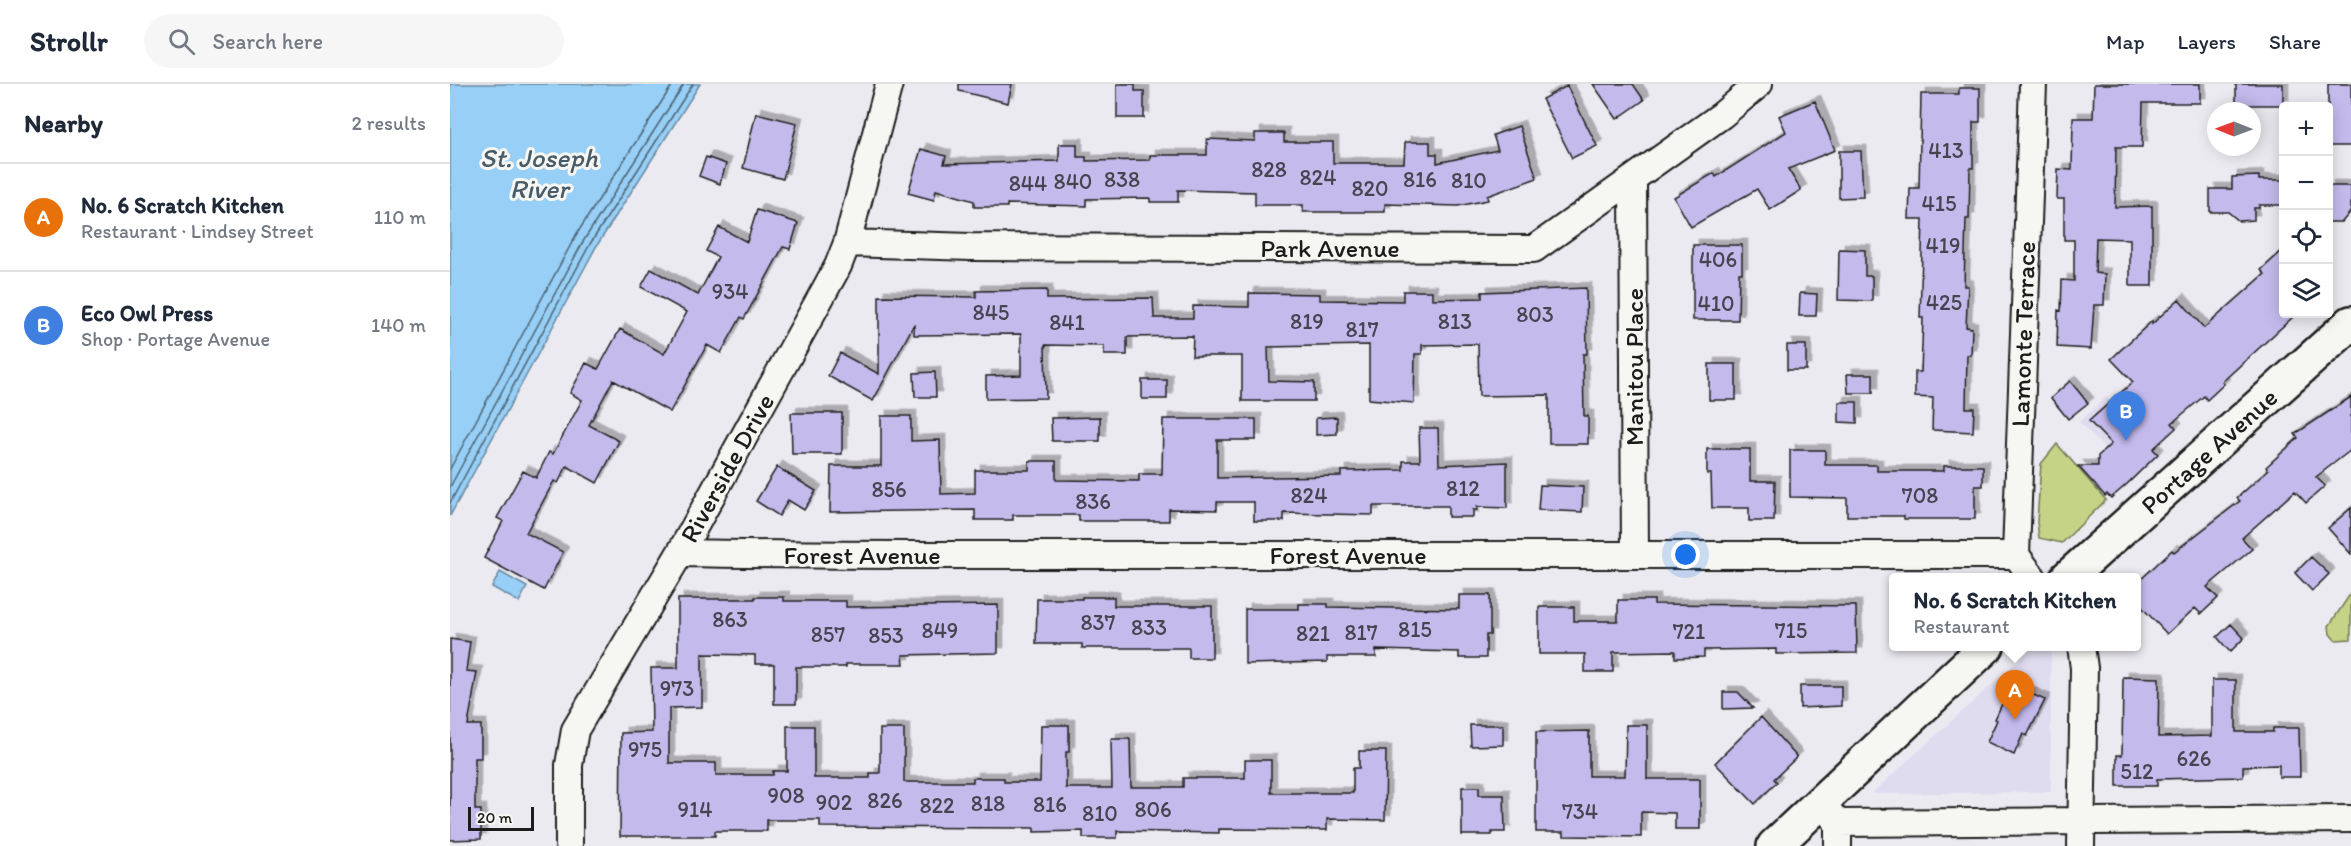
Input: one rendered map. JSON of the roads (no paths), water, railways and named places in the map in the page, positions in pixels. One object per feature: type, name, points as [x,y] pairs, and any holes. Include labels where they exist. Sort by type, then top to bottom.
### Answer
[{"type":"main road","name":"Portage Avenue","points":[[2073,573],[2351,323]]},
{"type":"main road","points":[[1774,846],[1832,824],[1983,651]]},
{"type":"street","name":"Riverside Drive","points":[[568,846],[569,765],[575,730],[680,553],[838,266],[847,243],[889,84]]},
{"type":"street","name":"Park Avenue","points":[[847,243],[971,247],[1534,249],[1722,115],[1759,84]]},
{"type":"street","name":"Lamonte Terrace","points":[[2016,555],[2033,84]]},
{"type":"street","name":"Manitou Place","points":[[1633,180],[1635,555]]},
{"type":"street","name":"Forest Avenue","points":[[680,553],[2016,555]]},
{"type":"street","points":[[2016,555],[2029,573]]},
{"type":"street","points":[[2081,834],[2084,668],[2082,651]]},
{"type":"street","points":[[1832,824],[2081,834],[2351,819]]},
{"type":"water","name":"St. Joseph River","points":[[450,84],[700,84],[596,247],[450,516]]},
{"type":"water","points":[[500,572],[527,587],[519,602],[492,587]]},
{"type":"place","name":"Eco Owl Press","points":[[2126,441]]},
{"type":"place","name":"No. 6 Scratch Kitchen","points":[[2015,720]]}]
